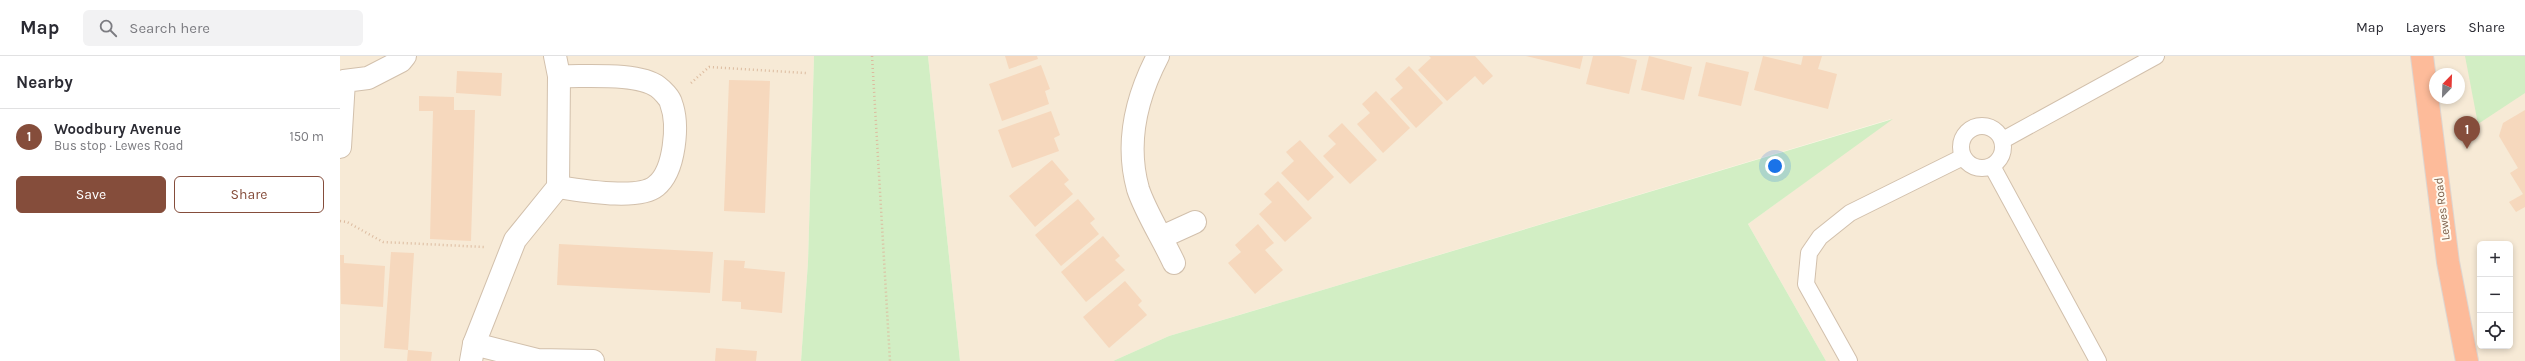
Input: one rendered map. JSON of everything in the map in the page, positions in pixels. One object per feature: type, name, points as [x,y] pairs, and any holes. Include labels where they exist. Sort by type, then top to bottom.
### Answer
[{"type":"highway","name":"Lewes Road","points":[[2422,56],[2448,262],[2467,361]]},
{"type":"street","points":[[340,147],[344,81],[368,78],[401,61],[405,56]]},
{"type":"street","points":[[1158,56],[1135,110],[1131,154],[1138,190],[1174,263]]},
{"type":"street","points":[[558,187],[592,192],[635,194],[656,186],[669,166],[676,127],[671,102],[657,86],[635,79],[557,66],[558,187],[515,240],[472,352],[537,360],[593,361]]},
{"type":"street","points":[[1162,237],[1195,222]]},
{"type":"lane","points":[[2003,140],[2156,56]]},
{"type":"lane","points":[[1986,126],[1996,130],[2003,140],[2004,150],[2000,160],[1992,166],[1981,169],[1971,165],[1963,157],[1961,145],[1965,134],[1974,127],[1986,126]]},
{"type":"lane","points":[[1849,361],[1806,284],[1809,253],[1820,237],[1850,213],[1963,157]]},
{"type":"lane","points":[[1992,166],[2098,361]]},
{"type":"path","points":[[872,56],[890,361]]},
{"type":"path","points":[[671,102],[708,67],[806,73]]},
{"type":"path","points":[[340,221],[347,222],[383,242],[511,248]]},
{"type":"shaded area","points":[[340,56],[814,56],[808,262],[801,361],[340,361]]},
{"type":"shaded area","points":[[928,56],[2525,56],[2525,361],[1826,361],[1748,224],[1891,119],[1169,336],[1113,361],[960,361]]},
{"type":"green space","points":[[814,56],[928,56],[960,361],[801,361],[808,262]]},
{"type":"green space","points":[[2465,56],[2525,56],[2525,93],[2478,124]]},
{"type":"green space","points":[[1893,119],[1748,224],[1826,361],[1113,361],[1169,336]]},
{"type":"building","points":[[1005,56],[1037,56],[1038,59],[1009,69]]},
{"type":"building","points":[[1429,56],[1475,56],[1493,76],[1483,85],[1475,76],[1447,101],[1418,70],[1431,58]]},
{"type":"building","points":[[1526,56],[1583,56],[1580,69]]},
{"type":"building","points":[[1593,56],[1619,56],[1637,60],[1629,94],[1586,84]]},
{"type":"building","points":[[1649,56],[1692,67],[1684,100],[1641,90]]},
{"type":"building","points":[[1763,56],[1801,65],[1803,56],[1822,56],[1818,69],[1837,74],[1828,109],[1754,90]]},
{"type":"building","points":[[1706,62],[1749,72],[1741,106],[1698,96]]},
{"type":"building","points":[[1041,65],[1050,89],[1045,91],[1049,104],[1002,121],[989,84]]},
{"type":"building","points":[[1409,66],[1443,103],[1416,128],[1390,99],[1403,88],[1395,79]]},
{"type":"building","points":[[457,71],[502,73],[501,96],[456,93]]},
{"type":"building","points":[[729,80],[770,81],[765,213],[724,211]]},
{"type":"building","points":[[1376,91],[1410,128],[1383,153],[1357,124],[1370,113],[1362,104]]},
{"type":"building","points":[[419,96],[454,97],[454,110],[475,110],[471,241],[430,239],[433,111],[419,111]]},
{"type":"building","points":[[2525,110],[2525,207],[2516,212],[2509,202],[2523,194],[2510,173],[2518,168],[2499,136],[2503,123]]},
{"type":"building","points":[[1051,111],[1060,135],[1054,138],[1059,151],[1012,168],[998,130]]},
{"type":"building","points":[[1342,123],[1377,160],[1350,184],[1323,156],[1336,144],[1328,136]]},
{"type":"building","points":[[1300,140],[1334,177],[1308,201],[1281,173],[1294,161],[1286,152]]},
{"type":"building","points":[[1052,160],[1069,180],[1064,184],[1073,194],[1035,227],[1009,196]]},
{"type":"building","points":[[1278,181],[1312,218],[1285,242],[1259,214],[1272,202],[1264,194]]},
{"type":"building","points":[[1078,199],[1095,219],[1090,223],[1099,234],[1061,266],[1035,235]]},
{"type":"building","points":[[1258,224],[1274,243],[1265,250],[1283,270],[1255,294],[1228,263],[1241,252],[1235,245]]},
{"type":"building","points":[[1103,236],[1120,256],[1115,260],[1125,270],[1086,302],[1061,272]]},
{"type":"building","points":[[559,244],[713,252],[710,293],[557,285]]},
{"type":"building","points":[[391,252],[414,253],[408,350],[384,348]]},
{"type":"building","points":[[340,255],[344,255],[344,263],[385,266],[383,307],[341,304]]},
{"type":"building","points":[[724,260],[745,261],[744,268],[785,272],[782,313],[741,309],[741,302],[722,301]]},
{"type":"building","points":[[1125,281],[1142,301],[1138,305],[1147,315],[1109,348],[1083,317]]},
{"type":"building","points":[[716,348],[757,351],[756,361],[715,361]]},
{"type":"building","points":[[408,350],[432,352],[431,361],[407,361]]},
{"type":"place","name":"Woodbury Avenue","points":[[2467,149]]}]
